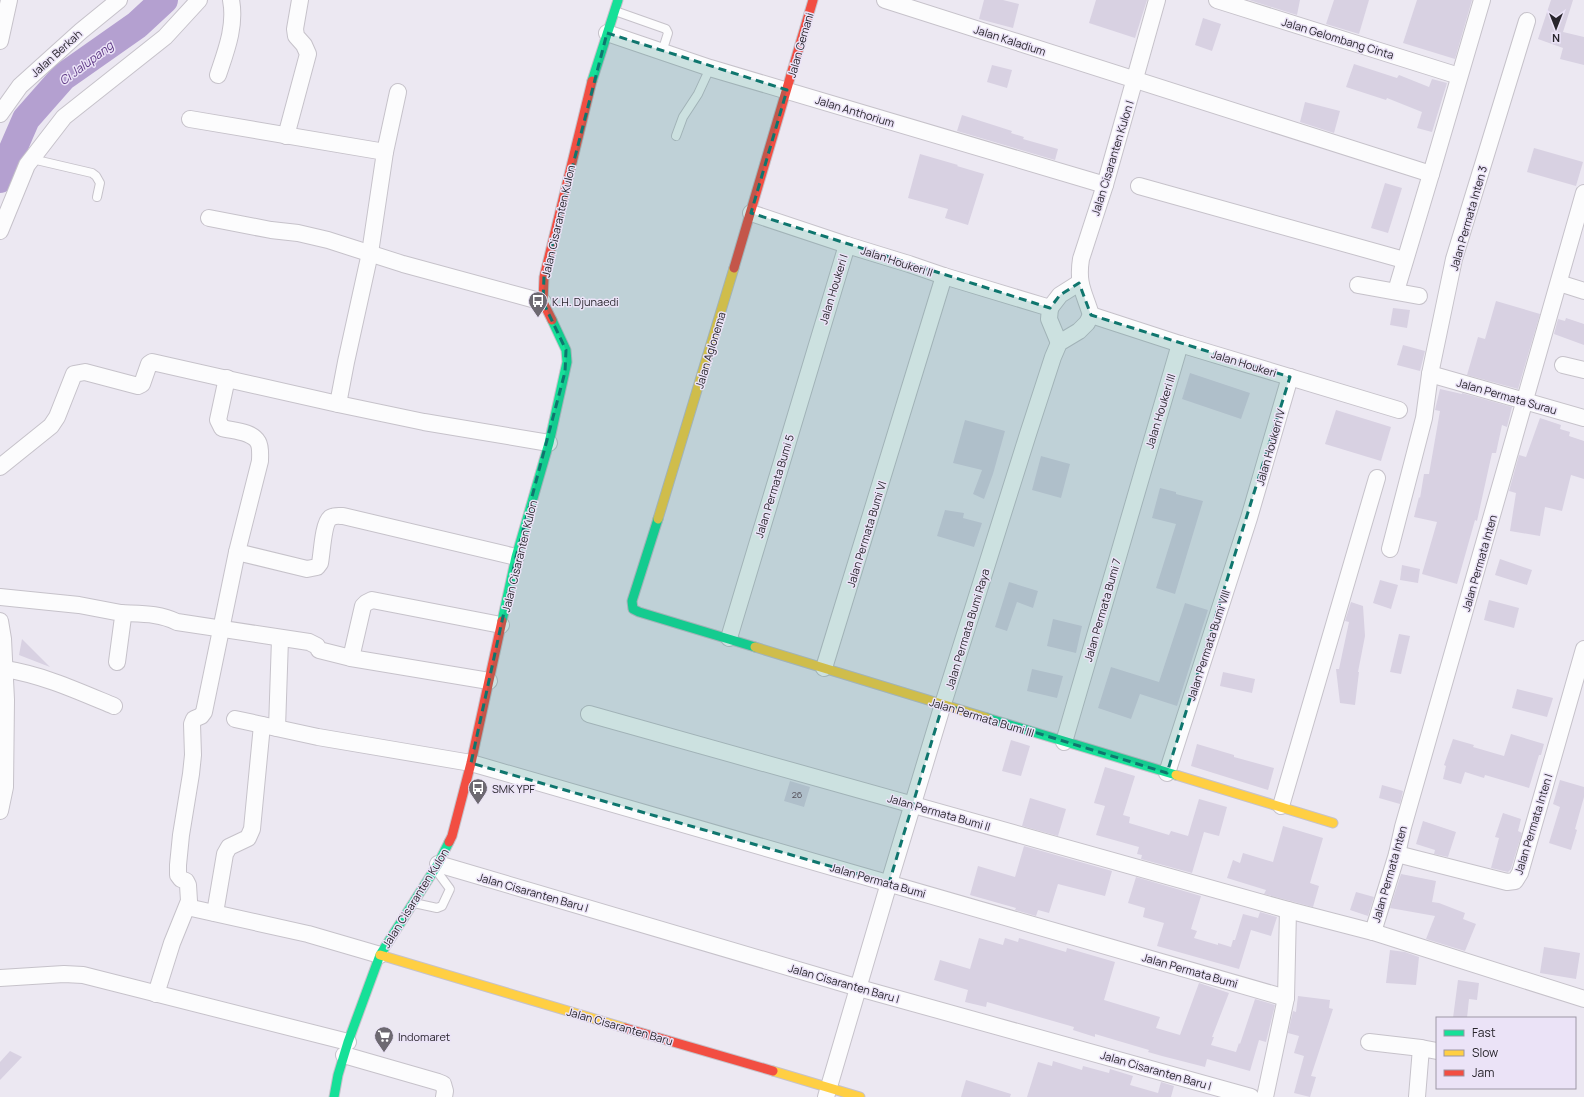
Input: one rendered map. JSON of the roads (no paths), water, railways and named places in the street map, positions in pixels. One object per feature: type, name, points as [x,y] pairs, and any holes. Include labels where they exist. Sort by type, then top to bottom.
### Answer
[{"type":"street","points":[[0,41],[9,0]]},
{"type":"street","name":"Jalan Berkah","points":[[0,114],[20,86],[81,31],[119,0]]},
{"type":"street","points":[[0,231],[27,165],[64,117],[165,37],[199,0]]},
{"type":"street","points":[[218,75],[232,31],[233,19],[231,0]]},
{"type":"street","points":[[286,136],[308,54],[304,44],[296,36],[295,29],[300,0]]},
{"type":"street","name":"Jalan Cisaranten Kulon","points":[[334,1097],[338,1075],[346,1048],[380,955],[437,866],[452,836],[471,763],[516,557],[549,443],[567,362],[566,350],[543,302],[544,277],[579,133],[607,33],[618,0]]},
{"type":"street","name":"Jalan Gemani","points":[[787,90],[813,0]]},
{"type":"street","name":"Jalan Kaladium","points":[[885,0],[1431,174]]},
{"type":"street","name":"Jalan Cisaranten Kulon I","points":[[1090,315],[1086,299],[1079,283],[1081,259],[1105,185],[1157,0]]},
{"type":"street","name":"Jalan Gelombang Cinta","points":[[1217,0],[1459,76]]},
{"type":"street","points":[[1396,291],[1482,0]]},
{"type":"street","name":"Jalan Permata Inten 3","points":[[1390,549],[1424,418],[1430,374],[1454,259],[1527,21]]},
{"type":"street","name":"Jalan Anthorium","points":[[607,33],[710,68],[1105,185]]},
{"type":"street","name":"Jalan Aglonema","points":[[633,609],[632,601],[751,213],[787,90]]},
{"type":"street","points":[[338,404],[370,253],[384,152],[398,92]]},
{"type":"street","points":[[190,118],[384,152]]},
{"type":"street","points":[[1139,186],[1404,260]]},
{"type":"street","name":"Jalan Permata Inten","points":[[1373,932],[1584,193]]},
{"type":"street","name":"Jalan Houkeri II","points":[[751,213],[944,276],[907,400]]},
{"type":"street","points":[[209,218],[271,230],[298,233],[370,253],[403,264],[543,302]]},
{"type":"street","name":"Jalan Houkeri I","points":[[819,333],[847,245]]},
{"type":"street","points":[[944,276],[1050,308]]},
{"type":"street","points":[[1079,283],[1060,295],[1050,308],[1049,319],[1059,343],[1079,331],[1087,322],[1090,315]]},
{"type":"street","points":[[1559,283],[1584,291]]},
{"type":"street","points":[[1358,285],[1419,296]]},
{"type":"street","name":"Jalan Houkeri","points":[[1090,315],[1180,344],[1399,410]]},
{"type":"street","name":"Jalan Permata Bumi 5","points":[[729,638],[819,333]]},
{"type":"street","name":"Jalan Permata Bumi Raya","points":[[827,1092],[943,704],[1028,434],[1059,343]]},
{"type":"street","name":"Jalan Houkeri III","points":[[1140,477],[1180,344]]},
{"type":"street","points":[[0,467],[51,426],[55,420],[74,374],[85,372],[138,386],[142,384],[150,364],[155,362],[424,422],[549,443]]},
{"type":"street","points":[[1563,366],[1584,370]]},
{"type":"street","name":"Jalan Permata Surau","points":[[1430,374],[1584,418]]},
{"type":"street","name":"Jalan Houkeri IV","points":[[1249,518],[1290,377]]},
{"type":"street","points":[[156,994],[172,943],[189,901],[188,885],[186,881],[181,879],[178,875],[178,865],[193,755],[192,724],[194,720],[201,716],[204,712],[220,628],[260,461],[260,448],[258,441],[251,435],[228,430],[219,425],[218,420],[227,378]]},
{"type":"street","name":"Jalan Permata Bumi VI","points":[[824,668],[907,400]]},
{"type":"street","name":"Jalan Permata Bumi 7","points":[[1064,742],[1140,477]]},
{"type":"street","points":[[1281,806],[1377,478]]},
{"type":"street","points":[[237,552],[306,569],[317,567],[320,563],[326,525],[329,519],[335,516],[343,516],[516,557]]},
{"type":"street","name":"Jalan Permata Bumi VIII","points":[[1167,773],[1249,518]]},
{"type":"street","points":[[0,597],[79,605],[121,613],[167,616],[177,622],[280,639],[309,642],[317,646],[319,650],[351,658],[489,681]]},
{"type":"street","points":[[351,658],[363,606],[366,602],[372,600],[501,625]]},
{"type":"street","name":"Jalan Permata Bumi III","points":[[633,609],[1333,823]]},
{"type":"street","points":[[117,662],[123,617],[121,613]]},
{"type":"street","points":[[0,621],[3,639],[6,700],[5,787],[0,811]]},
{"type":"street","points":[[214,913],[225,854],[229,847],[248,838],[252,829],[269,726],[280,639]]},
{"type":"street","name":"Jalan Permata Inten I","points":[[1396,854],[1507,882],[1515,881],[1520,873],[1584,649]]},
{"type":"street","points":[[5,669],[52,680],[114,706]]},
{"type":"street","name":"Jalan Permata Bumi II","points":[[589,714],[1288,910],[1373,932],[1584,999]]},
{"type":"street","name":"Jalan Permata Bumi","points":[[235,720],[471,763],[1286,998]]},
{"type":"street","name":"Jalan Cisaranten Baru I","points":[[437,866],[859,988],[1251,1097]]},
{"type":"street","points":[[187,907],[308,934],[380,955]]},
{"type":"street","points":[[1265,1097],[1286,998],[1288,910]]},
{"type":"street","name":"Jalan Cisaranten Baru","points":[[380,955],[827,1092],[860,1097]]},
{"type":"street","points":[[0,978],[64,974],[83,975],[156,994],[346,1048],[443,1084],[445,1091],[444,1097]]},
{"type":"street","points":[[1369,1042],[1436,1051]]},
{"type":"street","points":[[1417,1097],[1421,1048]]},
{"type":"lane","points":[[614,11],[666,29],[668,33],[662,52]]},
{"type":"lane","points":[[676,136],[683,117],[698,94],[710,68]]},
{"type":"lane","points":[[32,159],[92,173],[96,176],[100,183],[97,197]]},
{"type":"lane","points":[[414,903],[437,908],[442,906],[450,889],[437,866]]},
{"type":"waterway","name":"Ci Jalupang","points":[[0,179],[26,119],[63,77],[137,25],[164,0]]},
{"type":"place","name":"K.H. Djunaedi","points":[[538,318]]},
{"type":"place","name":"SMK YPF","points":[[478,805]]},
{"type":"place","name":"Indomaret","points":[[384,1053]]}]
